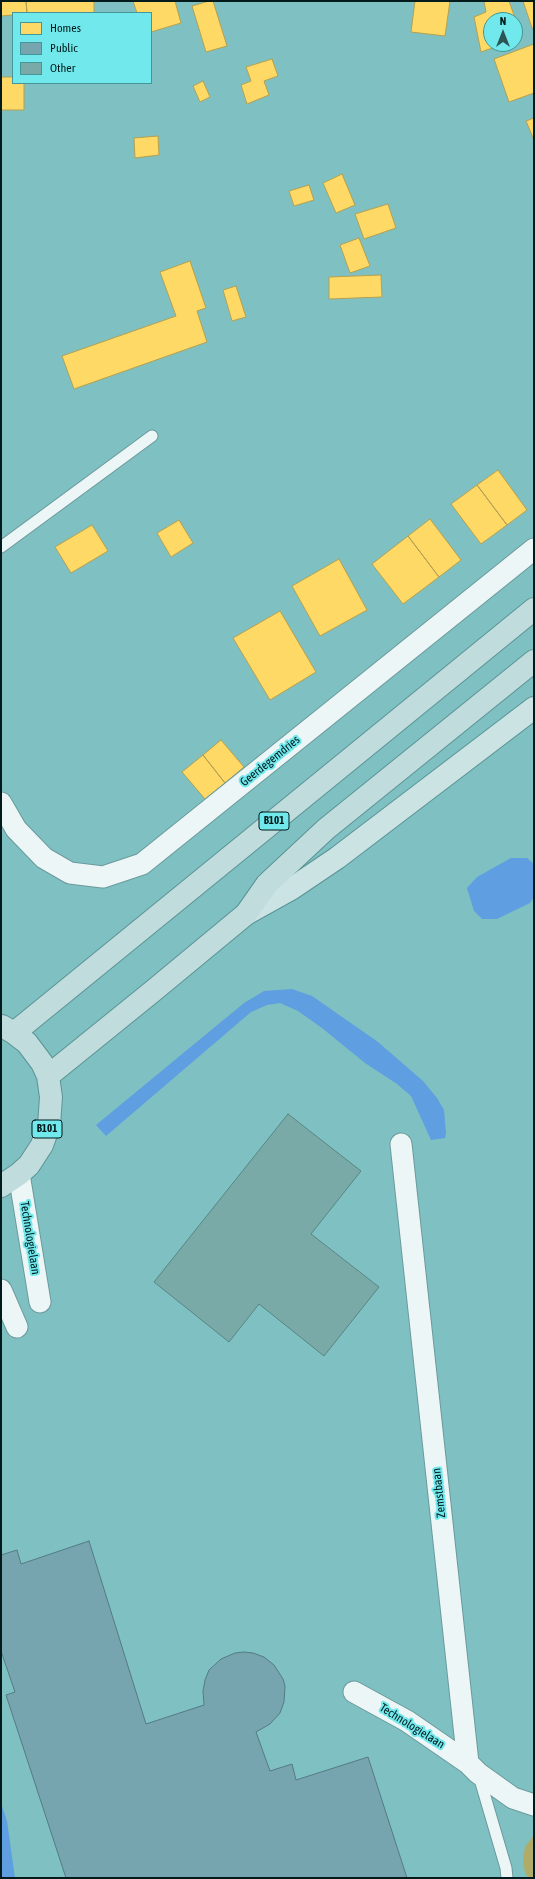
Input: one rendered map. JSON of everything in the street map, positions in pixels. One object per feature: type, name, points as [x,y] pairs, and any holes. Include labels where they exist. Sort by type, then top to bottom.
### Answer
[{"type":"highway","name":"B101","points":[[1,1186],[20,1174],[29,1165],[42,1145],[49,1125],[51,1097],[48,1076],[42,1063],[27,1043],[8,1029],[534,609]]},
{"type":"highway","points":[[48,1076],[154,991],[246,914],[267,884],[326,829],[534,661]]},
{"type":"main road","points":[[246,914],[291,889],[337,858],[534,708]]},
{"type":"street","name":"Geerdegemdries","points":[[1,803],[16,828],[44,858],[70,873],[103,877],[142,864],[534,549]]},
{"type":"street","name":"Zemstbaan","points":[[401,1144],[473,1768]]},
{"type":"street","name":"Technologielaan","points":[[20,1174],[40,1302]]},
{"type":"street","points":[[1,1290],[17,1327]]},
{"type":"street","name":"Technologielaan","points":[[354,1692],[407,1721],[473,1768]]},
{"type":"street","points":[[473,1768],[513,1798],[534,1805]]},
{"type":"lane","points":[[1,547],[152,436]]},
{"type":"lane","points":[[473,1768],[508,1878]]},
{"type":"shaded area","points":[[534,1835],[534,1878],[529,1878],[525,1873],[523,1860],[525,1847]]},
{"type":"water","points":[[511,858],[527,858],[534,864],[534,897],[530,903],[497,919],[482,919],[474,911],[467,888],[477,877]]},
{"type":"water","points":[[292,989],[312,996],[378,1042],[423,1081],[437,1098],[444,1110],[445,1138],[431,1140],[411,1096],[397,1084],[365,1063],[322,1028],[298,1011],[280,1003],[267,1005],[251,1012],[106,1136],[96,1125],[244,1003],[264,991]]},
{"type":"water","points":[[1,1803],[7,1821],[15,1878],[1,1878]]},
{"type":"building: Homes","points":[[1,1],[26,1],[27,12],[12,12],[12,15],[1,16]]},
{"type":"building: Homes","points":[[26,1],[94,1],[94,12],[27,12]]},
{"type":"building: Homes","points":[[133,1],[175,1],[181,23],[152,32],[152,12],[137,12]]},
{"type":"building: Homes","points":[[213,1],[227,46],[206,52],[192,6]]},
{"type":"building: Homes","points":[[415,1],[450,1],[445,36],[411,32]]},
{"type":"building: Homes","points":[[484,1],[509,1],[513,12],[486,12]]},
{"type":"building: Homes","points":[[523,1],[534,1],[534,28],[532,28]]},
{"type":"building: Homes","points":[[483,13],[483,51],[481,52],[474,17]]},
{"type":"building: Homes","points":[[534,44],[534,93],[509,102],[494,59],[513,52],[523,52],[523,48]]},
{"type":"building: Homes","points":[[272,59],[278,76],[264,81],[269,95],[247,104],[241,85],[251,81],[246,67]]},
{"type":"building: Homes","points":[[1,77],[12,77],[12,84],[24,84],[24,110],[1,110]]},
{"type":"building: Homes","points":[[203,81],[210,97],[200,102],[193,86]]},
{"type":"building: Homes","points":[[534,118],[534,140],[526,121]]},
{"type":"building: Homes","points":[[158,136],[159,155],[135,158],[134,138]]},
{"type":"building: Homes","points":[[342,174],[355,205],[336,213],[323,183]]},
{"type":"building: Homes","points":[[309,185],[314,200],[294,206],[289,191]]},
{"type":"building: Homes","points":[[388,204],[396,228],[364,239],[355,214]]},
{"type":"building: Homes","points":[[359,238],[370,266],[350,273],[340,245]]},
{"type":"building: Homes","points":[[190,261],[206,308],[197,311],[207,342],[74,389],[62,356],[176,316],[160,272]]},
{"type":"building: Homes","points":[[381,275],[382,297],[329,299],[329,277]]},
{"type":"building: Homes","points":[[236,286],[246,317],[232,321],[223,290]]},
{"type":"building: Homes","points":[[498,470],[527,510],[507,525],[477,485]]},
{"type":"building: Homes","points":[[477,485],[507,525],[481,544],[451,504]]},
{"type":"building: Homes","points":[[430,519],[461,560],[439,577],[408,536]]},
{"type":"building: Homes","points":[[179,520],[193,543],[171,557],[157,533]]},
{"type":"building: Homes","points":[[92,525],[108,551],[71,573],[55,547]]},
{"type":"building: Homes","points":[[408,536],[439,577],[403,604],[372,564]]},
{"type":"building: Homes","points":[[339,559],[367,610],[320,636],[292,586]]},
{"type":"building: Homes","points":[[280,611],[316,672],[270,700],[233,638]]},
{"type":"building: Homes","points":[[221,740],[244,767],[225,783],[203,755]]},
{"type":"building: Homes","points":[[203,755],[225,783],[205,799],[182,772]]},
{"type":"building: Public","points":[[89,1541],[146,1724],[204,1705],[203,1691],[205,1680],[209,1670],[221,1659],[235,1653],[244,1652],[253,1653],[264,1657],[274,1665],[283,1679],[285,1686],[284,1702],[280,1713],[270,1724],[256,1732],[270,1771],[292,1764],[296,1780],[368,1757],[407,1878],[66,1878],[6,1695],[15,1692],[1,1651],[1,1555],[17,1550],[21,1564]]},
{"type":"building: Other","points":[[288,1114],[361,1171],[311,1234],[379,1287],[324,1356],[259,1304],[229,1342],[154,1282]]}]
